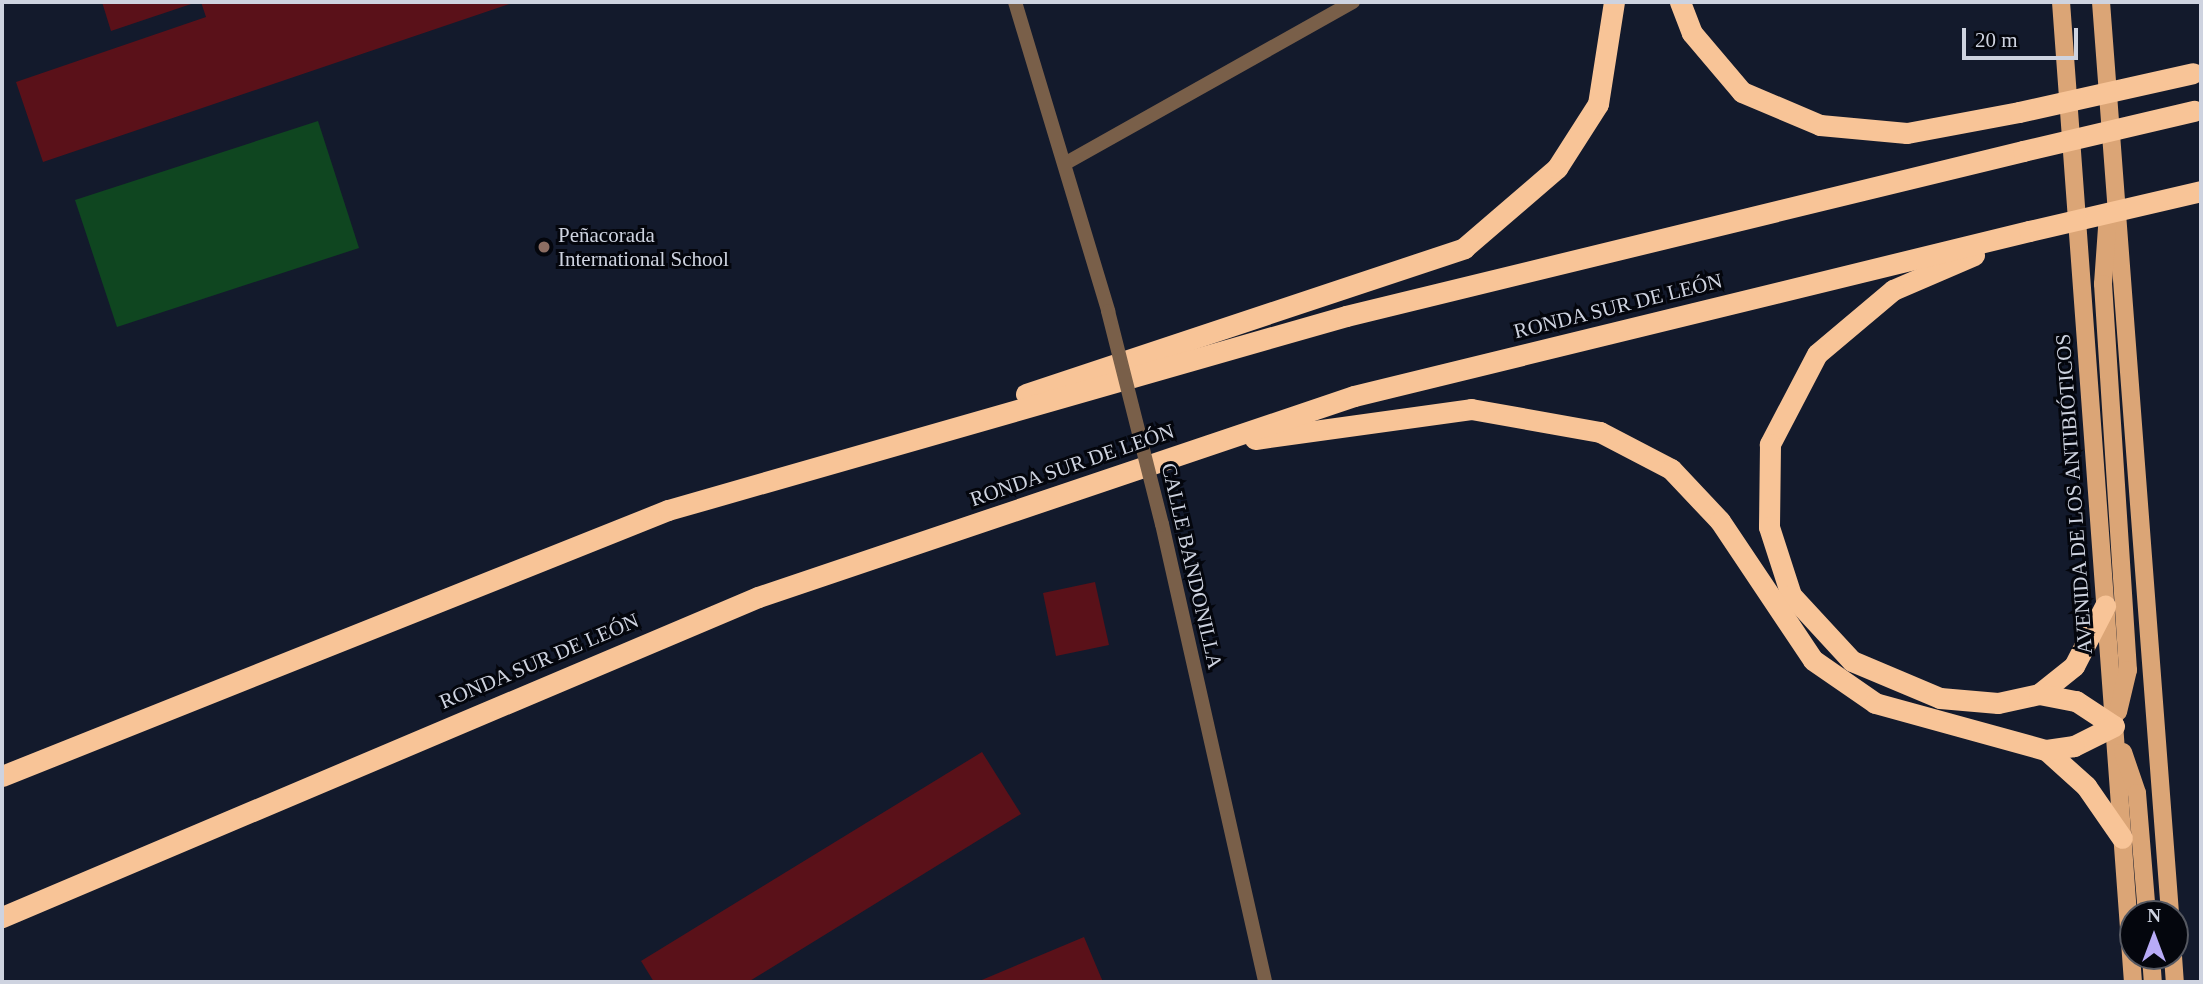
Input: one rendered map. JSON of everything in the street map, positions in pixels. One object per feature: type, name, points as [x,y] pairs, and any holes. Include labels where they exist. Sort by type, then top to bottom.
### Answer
[{"type":"highway","points":[[2,776],[668,510],[1464,248],[1557,168],[1598,104],[1614,2]]},
{"type":"highway","points":[[1680,2],[1692,33],[1742,92],[1820,125],[1907,133],[2197,74]]},
{"type":"highway","points":[[668,510],[1346,316],[2198,110]]},
{"type":"highway","name":"RONDA SUR DE LEÓN","points":[[2,917],[758,597],[1354,396],[2201,191]]},
{"type":"highway","points":[[2029,231],[1893,290],[1816,354],[1770,444],[1769,527],[1791,595],[1852,661],[1940,698],[1998,703],[2039,694],[2076,701],[2114,726],[2095,739],[2046,750]]},
{"type":"highway","points":[[1211,444],[1471,409],[1600,432],[1671,469],[1720,521],[1813,660],[1875,703],[2046,750],[2086,786],[2122,838]]},
{"type":"highway","points":[[2039,694],[2074,666],[2105,606]]},
{"type":"main road","name":"AVENIDA DE LOS ANTIBIÓTICOS","points":[[2061,2],[2133,982]]},
{"type":"main road","points":[[2101,2],[2169,900]]},
{"type":"main road","points":[[2113,157],[2103,284],[2128,670],[2114,726],[2137,793],[2146,900]]},
{"type":"street","name":"CALLE BANDONILLA","points":[[1015,2],[1066,163],[1108,311],[1162,524],[1265,982]]},
{"type":"street","points":[[1066,163],[1353,2]]},
{"type":"green space","points":[[318,121],[359,248],[117,327],[75,200]]},
{"type":"building","points":[[102,2],[197,2],[111,31]]},
{"type":"building","points":[[201,2],[515,2],[43,162],[16,82],[206,17]]},
{"type":"building","points":[[1095,582],[1109,645],[1056,656],[1043,593]]},
{"type":"building","points":[[982,752],[1021,814],[748,982],[654,982],[641,961]]},
{"type":"building","points":[[1084,937],[1103,982],[977,982]]},
{"type":"place","name":"Peñacorada International School","points":[[544,247]]}]
